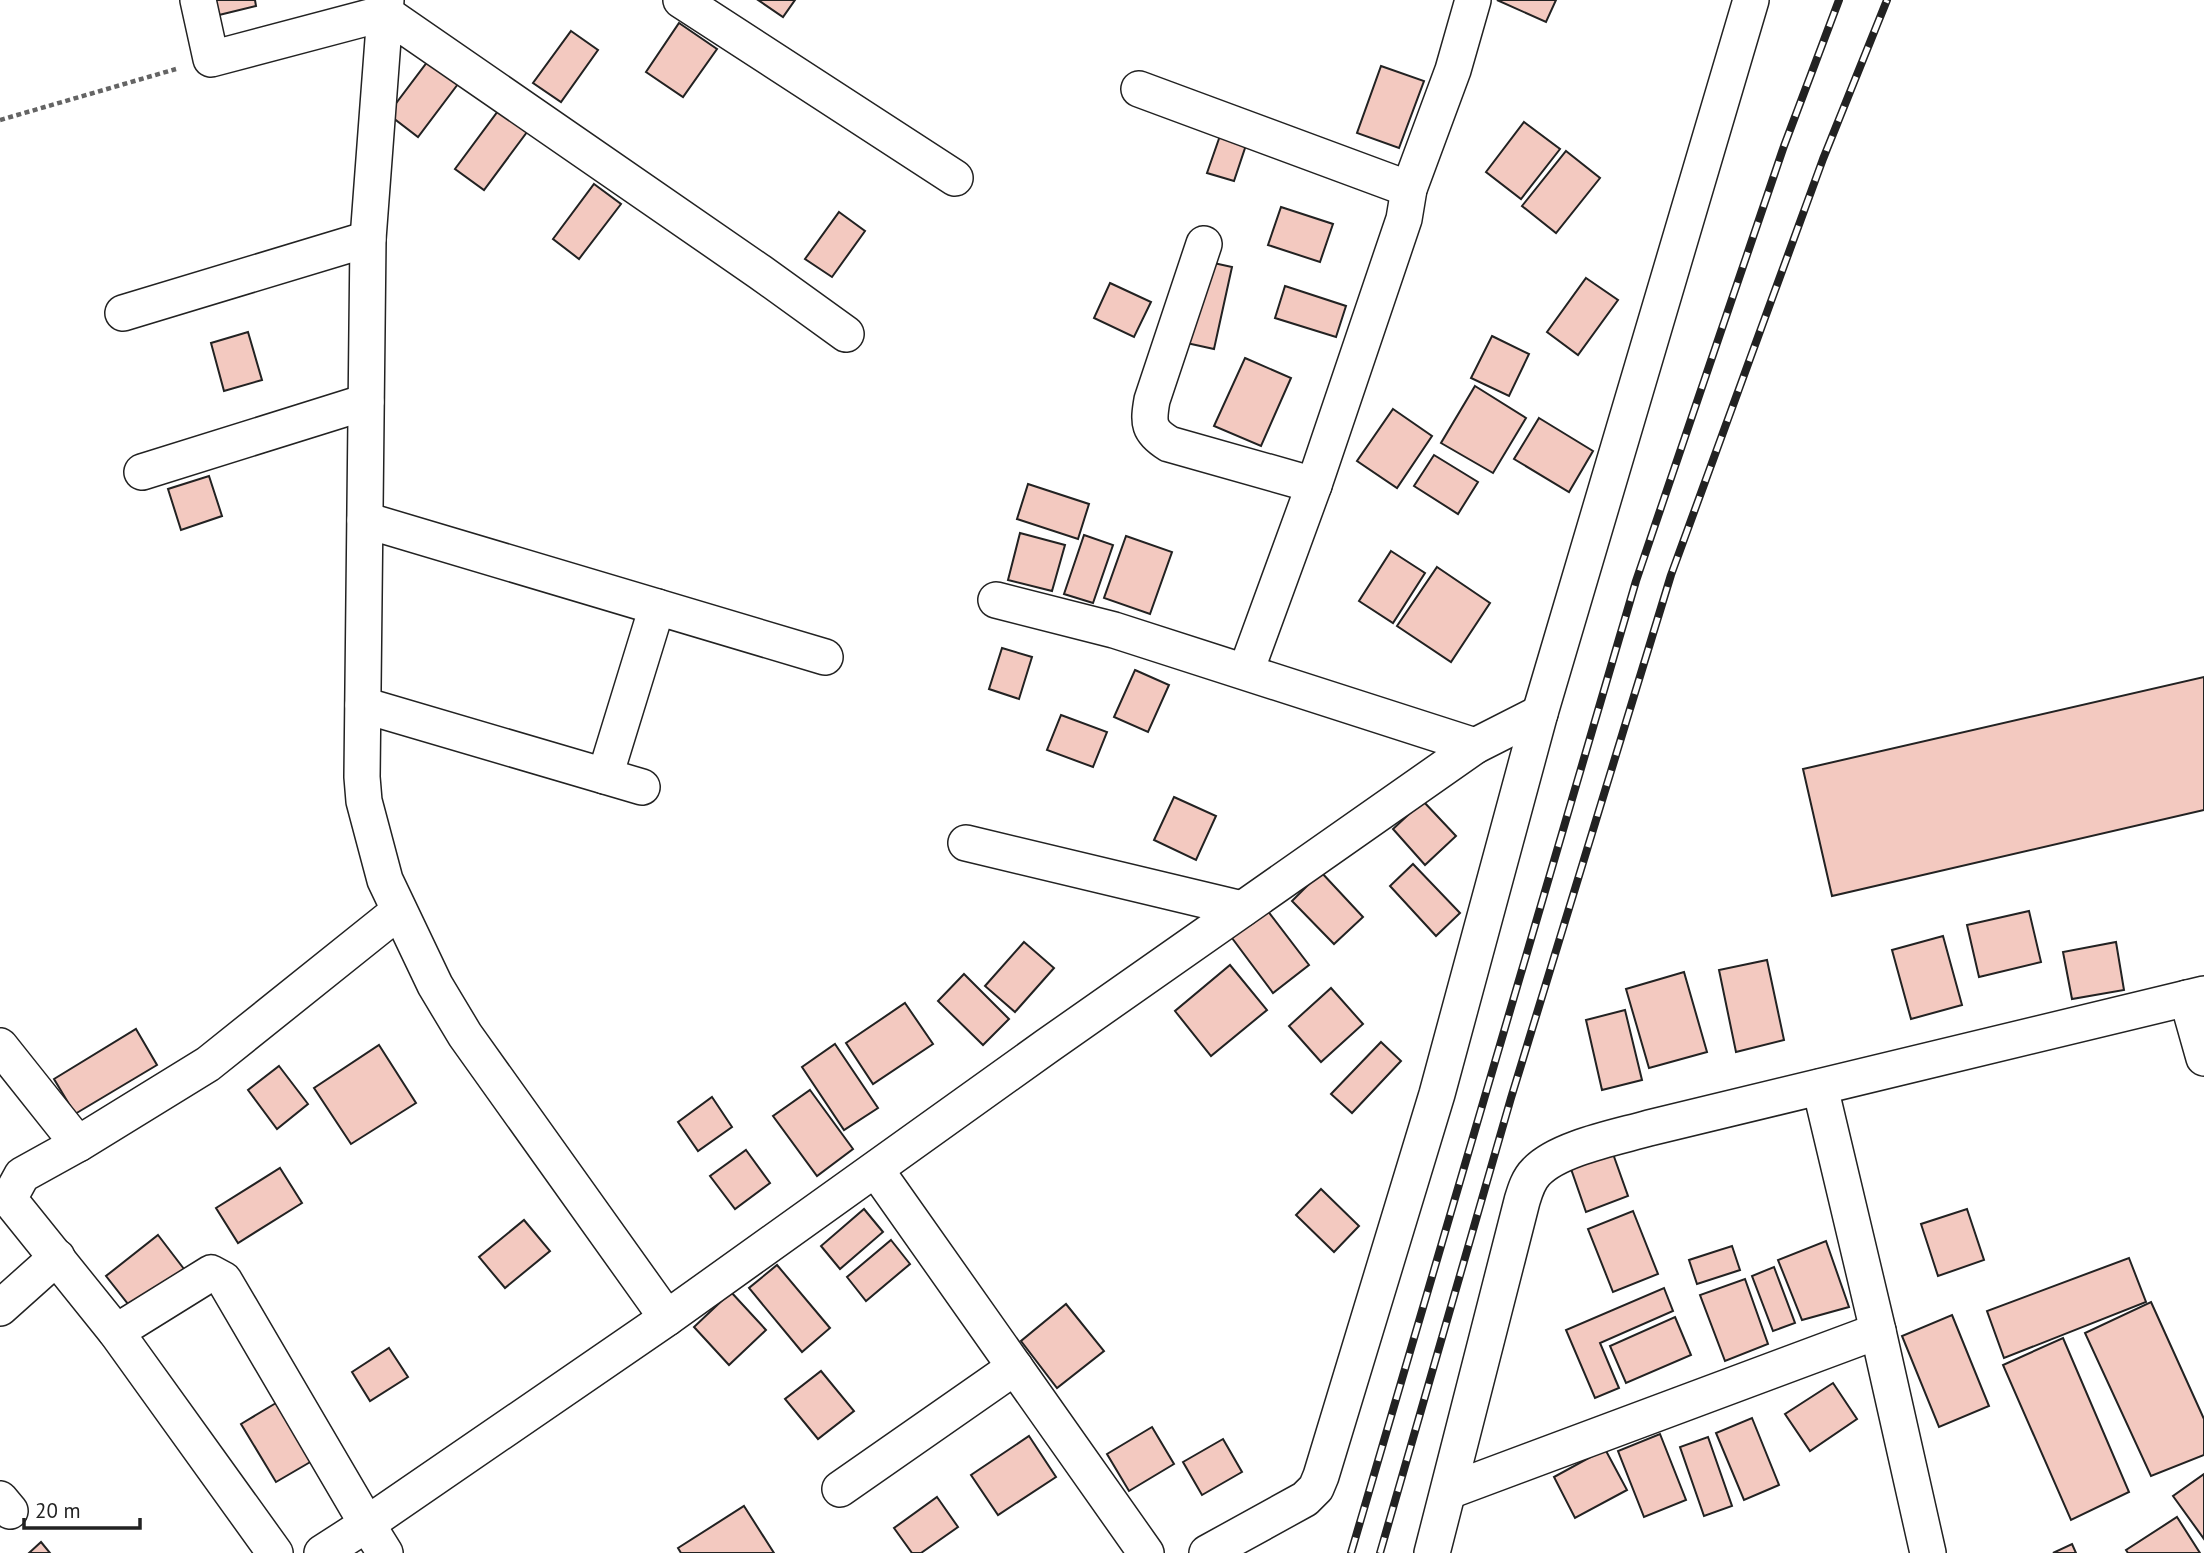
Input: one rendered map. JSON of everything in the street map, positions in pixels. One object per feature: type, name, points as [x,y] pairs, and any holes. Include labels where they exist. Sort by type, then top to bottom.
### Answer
[{"type":"street","points":[[198,0],[211,59],[386,6]]},
{"type":"street","points":[[681,0],[955,178]]},
{"type":"street","points":[[1246,671],[1314,485],[1404,219],[1409,189],[1453,70],[1474,0]]},
{"type":"street","points":[[1207,1553],[1305,1499],[1316,1488],[1321,1476],[1437,1094],[1540,713],[1751,0]]},
{"type":"street","points":[[386,6],[368,239],[363,801],[385,880],[435,985],[466,1035],[667,1318]]},
{"type":"street","points":[[386,6],[846,334]]},
{"type":"street","points":[[1139,89],[1409,189]]},
{"type":"street","points":[[123,313],[368,239]]},
{"type":"street","points":[[1204,244],[1152,400],[1150,426],[1155,434],[1169,444],[1314,485]]},
{"type":"street","points":[[142,472],[366,401]]},
{"type":"street","points":[[365,520],[825,657]]},
{"type":"street","points":[[996,600],[1114,629],[1475,746]]},
{"type":"street","points":[[606,776],[657,607]]},
{"type":"street","points":[[363,705],[642,787]]},
{"type":"street","points":[[322,1553],[376,1539],[667,1318],[1047,1046],[1475,746],[1540,713]]},
{"type":"street","points":[[966,843],[1242,909]]},
{"type":"street","points":[[275,1553],[116,1332],[13,1204],[11,1195],[22,1175],[208,1064],[399,911]]},
{"type":"street","points":[[1432,1553],[1526,1187],[1535,1172],[1548,1161],[1564,1153],[1649,1128],[2196,996],[2204,1058]]},
{"type":"street","points":[[0,1046],[78,1144]]},
{"type":"street","points":[[1820,1087],[1927,1553]]},
{"type":"street","points":[[876,1170],[1146,1553]]},
{"type":"street","points":[[0,1308],[57,1257]]},
{"type":"street","points":[[116,1332],[211,1273],[224,1280],[376,1539]]},
{"type":"street","points":[[1449,1491],[1878,1331]]},
{"type":"street","points":[[840,1489],[1015,1367]]},
{"type":"path","points":[[0,120],[211,59]]},
{"type":"building","points":[[215,0],[255,0],[256,6],[219,15]]},
{"type":"building","points":[[758,0],[795,0],[783,17]]},
{"type":"building","points":[[1497,0],[1556,0],[1546,22]]},
{"type":"building","points":[[679,23],[717,49],[683,97],[646,72]]},
{"type":"building","points":[[571,31],[598,50],[561,102],[533,83]]},
{"type":"building","points":[[431,57],[461,80],[418,137],[388,114]]},
{"type":"building","points":[[1381,66],[1424,81],[1399,148],[1357,133]]},
{"type":"building","points":[[501,107],[530,128],[484,190],[455,169]]},
{"type":"building","points":[[1524,122],[1560,149],[1521,199],[1486,172]]},
{"type":"building","points":[[1222,130],[1248,139],[1234,181],[1207,173]]},
{"type":"building","points":[[1566,151],[1600,178],[1556,233],[1522,206]]},
{"type":"building","points":[[594,184],[621,204],[579,259],[553,239]]},
{"type":"building","points":[[1281,207],[1333,224],[1320,262],[1268,245]]},
{"type":"building","points":[[839,212],[865,231],[832,277],[805,259]]},
{"type":"building","points":[[1200,260],[1232,267],[1214,349],[1182,342]]},
{"type":"building","points":[[1586,278],[1618,300],[1578,355],[1547,332]]},
{"type":"building","points":[[1110,283],[1151,302],[1134,337],[1094,318]]},
{"type":"building","points":[[1285,286],[1346,306],[1336,337],[1275,318]]},
{"type":"building","points":[[248,332],[262,380],[224,391],[211,343]]},
{"type":"building","points":[[1492,336],[1529,354],[1509,396],[1471,378]]},
{"type":"building","points":[[1245,358],[1291,378],[1261,446],[1214,426]]},
{"type":"building","points":[[1475,386],[1526,418],[1493,473],[1441,443]]},
{"type":"building","points":[[1393,409],[1432,436],[1397,488],[1357,461]]},
{"type":"building","points":[[1539,418],[1593,451],[1569,492],[1514,459]]},
{"type":"building","points":[[1434,455],[1478,482],[1458,514],[1414,486]]},
{"type":"building","points":[[209,476],[222,516],[181,530],[168,489]]},
{"type":"building","points":[[1028,484],[1089,504],[1078,539],[1017,519]]},
{"type":"building","points":[[1020,533],[1065,545],[1052,591],[1008,580]]},
{"type":"building","points":[[1084,535],[1113,545],[1093,603],[1064,594]]},
{"type":"building","points":[[1126,536],[1172,552],[1150,614],[1104,598]]},
{"type":"building","points":[[1391,551],[1425,573],[1393,623],[1359,601]]},
{"type":"building","points":[[1437,567],[1490,603],[1451,662],[1397,626]]},
{"type":"building","points":[[1002,648],[1032,657],[1019,699],[989,689]]},
{"type":"building","points":[[1135,670],[1169,685],[1148,732],[1114,717]]},
{"type":"building","points":[[2204,677],[2204,810],[1832,896],[1803,769]]},
{"type":"building","points":[[1061,715],[1107,732],[1093,767],[1047,750]]},
{"type":"building","points":[[1174,797],[1216,816],[1196,860],[1154,840]]},
{"type":"building","points":[[1423,801],[1456,836],[1425,865],[1393,829]]},
{"type":"building","points":[[1413,864],[1460,913],[1436,936],[1390,886]]},
{"type":"building","points":[[1321,872],[1363,917],[1334,944],[1292,901]]},
{"type":"building","points":[[1264,906],[1309,965],[1273,993],[1229,934]]},
{"type":"building","points":[[2029,911],[2041,962],[1979,977],[1967,925]]},
{"type":"building","points":[[1943,936],[1962,1005],[1911,1019],[1892,950]]},
{"type":"building","points":[[1024,942],[1054,968],[1015,1012],[985,986]]},
{"type":"building","points":[[2116,942],[2124,990],[2072,999],[2063,952]]},
{"type":"building","points":[[1767,960],[1784,1040],[1736,1052],[1719,970]]},
{"type":"building","points":[[1230,965],[1267,1010],[1211,1056],[1175,1011]]},
{"type":"building","points":[[1684,972],[1707,1052],[1649,1068],[1626,989]]},
{"type":"building","points":[[964,974],[1009,1019],[983,1045],[938,1001]]},
{"type":"building","points":[[1331,988],[1363,1024],[1321,1062],[1289,1026]]},
{"type":"building","points":[[905,1003],[933,1044],[873,1084],[846,1043]]},
{"type":"building","points":[[1625,1010],[1642,1080],[1602,1090],[1586,1020]]},
{"type":"building","points":[[136,1029],[157,1065],[75,1114],[54,1079]]},
{"type":"building","points":[[1381,1042],[1401,1061],[1352,1113],[1331,1094]]},
{"type":"building","points":[[835,1044],[878,1108],[844,1130],[802,1067]]},
{"type":"building","points":[[379,1045],[416,1103],[351,1144],[314,1088]]},
{"type":"building","points":[[279,1066],[308,1104],[277,1129],[248,1090]]},
{"type":"building","points":[[810,1090],[853,1149],[817,1176],[773,1116]]},
{"type":"building","points":[[712,1097],[732,1127],[698,1151],[678,1122]]},
{"type":"building","points":[[746,1150],[770,1183],[735,1209],[710,1176]]},
{"type":"building","points":[[1612,1151],[1628,1196],[1586,1212],[1570,1166]]},
{"type":"building","points":[[280,1168],[302,1203],[238,1243],[216,1208]]},
{"type":"building","points":[[1321,1189],[1359,1226],[1334,1252],[1296,1215]]},
{"type":"building","points":[[864,1209],[883,1232],[840,1269],[821,1246]]},
{"type":"building","points":[[1967,1209],[1984,1260],[1938,1276],[1921,1224]]},
{"type":"building","points":[[1633,1211],[1658,1274],[1613,1292],[1588,1229]]},
{"type":"building","points":[[524,1220],[550,1251],[505,1288],[479,1257]]},
{"type":"building","points":[[158,1235],[184,1269],[132,1309],[106,1276]]},
{"type":"building","points":[[891,1240],[910,1264],[866,1301],[847,1277]]},
{"type":"building","points":[[1826,1241],[1849,1307],[1802,1320],[1778,1260]]},
{"type":"building","points":[[1732,1246],[1740,1270],[1697,1284],[1689,1260]]},
{"type":"building","points":[[2129,1258],[2146,1302],[2004,1358],[1987,1311]]},
{"type":"building","points":[[777,1265],[830,1328],[802,1352],[749,1288]]},
{"type":"building","points":[[1774,1267],[1795,1323],[1773,1331],[1752,1276]]},
{"type":"building","points":[[1745,1279],[1768,1344],[1725,1361],[1700,1295]]},
{"type":"building","points":[[1664,1288],[1673,1311],[1600,1343],[1619,1388],[1595,1398],[1566,1330]]},
{"type":"building","points":[[731,1292],[766,1330],[729,1365],[694,1327]]},
{"type":"building","points":[[2151,1302],[2204,1419],[2204,1455],[2151,1476],[2085,1333]]},
{"type":"building","points":[[1066,1304],[1104,1351],[1057,1388],[1021,1341]]},
{"type":"building","points":[[1952,1315],[1989,1406],[1939,1427],[1902,1336]]},
{"type":"building","points":[[1675,1317],[1691,1355],[1626,1383],[1610,1346]]},
{"type":"building","points":[[2063,1338],[2129,1492],[2071,1520],[2003,1365]]},
{"type":"building","points":[[389,1348],[408,1377],[370,1401],[352,1372]]},
{"type":"building","points":[[821,1371],[854,1411],[818,1439],[785,1399]]},
{"type":"building","points":[[1833,1383],[1857,1419],[1810,1451],[1785,1414]]},
{"type":"building","points":[[276,1403],[312,1461],[276,1482],[241,1424]]},
{"type":"building","points":[[1752,1418],[1779,1485],[1744,1500],[1716,1433]]},
{"type":"building","points":[[1152,1427],[1174,1464],[1129,1491],[1107,1454]]},
{"type":"building","points":[[1660,1434],[1686,1500],[1644,1517],[1618,1451]]},
{"type":"building","points":[[1029,1436],[1056,1477],[998,1515],[971,1475]]},
{"type":"building","points":[[1708,1437],[1732,1506],[1704,1516],[1680,1447]]},
{"type":"building","points":[[1223,1439],[1242,1472],[1202,1495],[1183,1462]]},
{"type":"building","points":[[1605,1449],[1627,1490],[1575,1518],[1554,1477]]},
{"type":"building","points":[[2204,1474],[2204,1539],[2173,1496]]},
{"type":"building","points":[[937,1497],[958,1527],[921,1553],[912,1553],[894,1528]]},
{"type":"building","points":[[744,1506],[774,1553],[681,1553],[678,1548]]},
{"type":"building","points":[[2177,1517],[2200,1553],[2128,1553],[2126,1550]]},
{"type":"building","points":[[41,1542],[50,1553],[29,1553]]},
{"type":"building","points":[[2072,1544],[2076,1553],[2053,1553]]},
{"type":"railway","points":[[1351,1553],[1636,581],[1784,146],[1839,0]]},
{"type":"railway","points":[[1380,1553],[1511,1098],[1671,575],[1823,159],[1887,0]]}]
